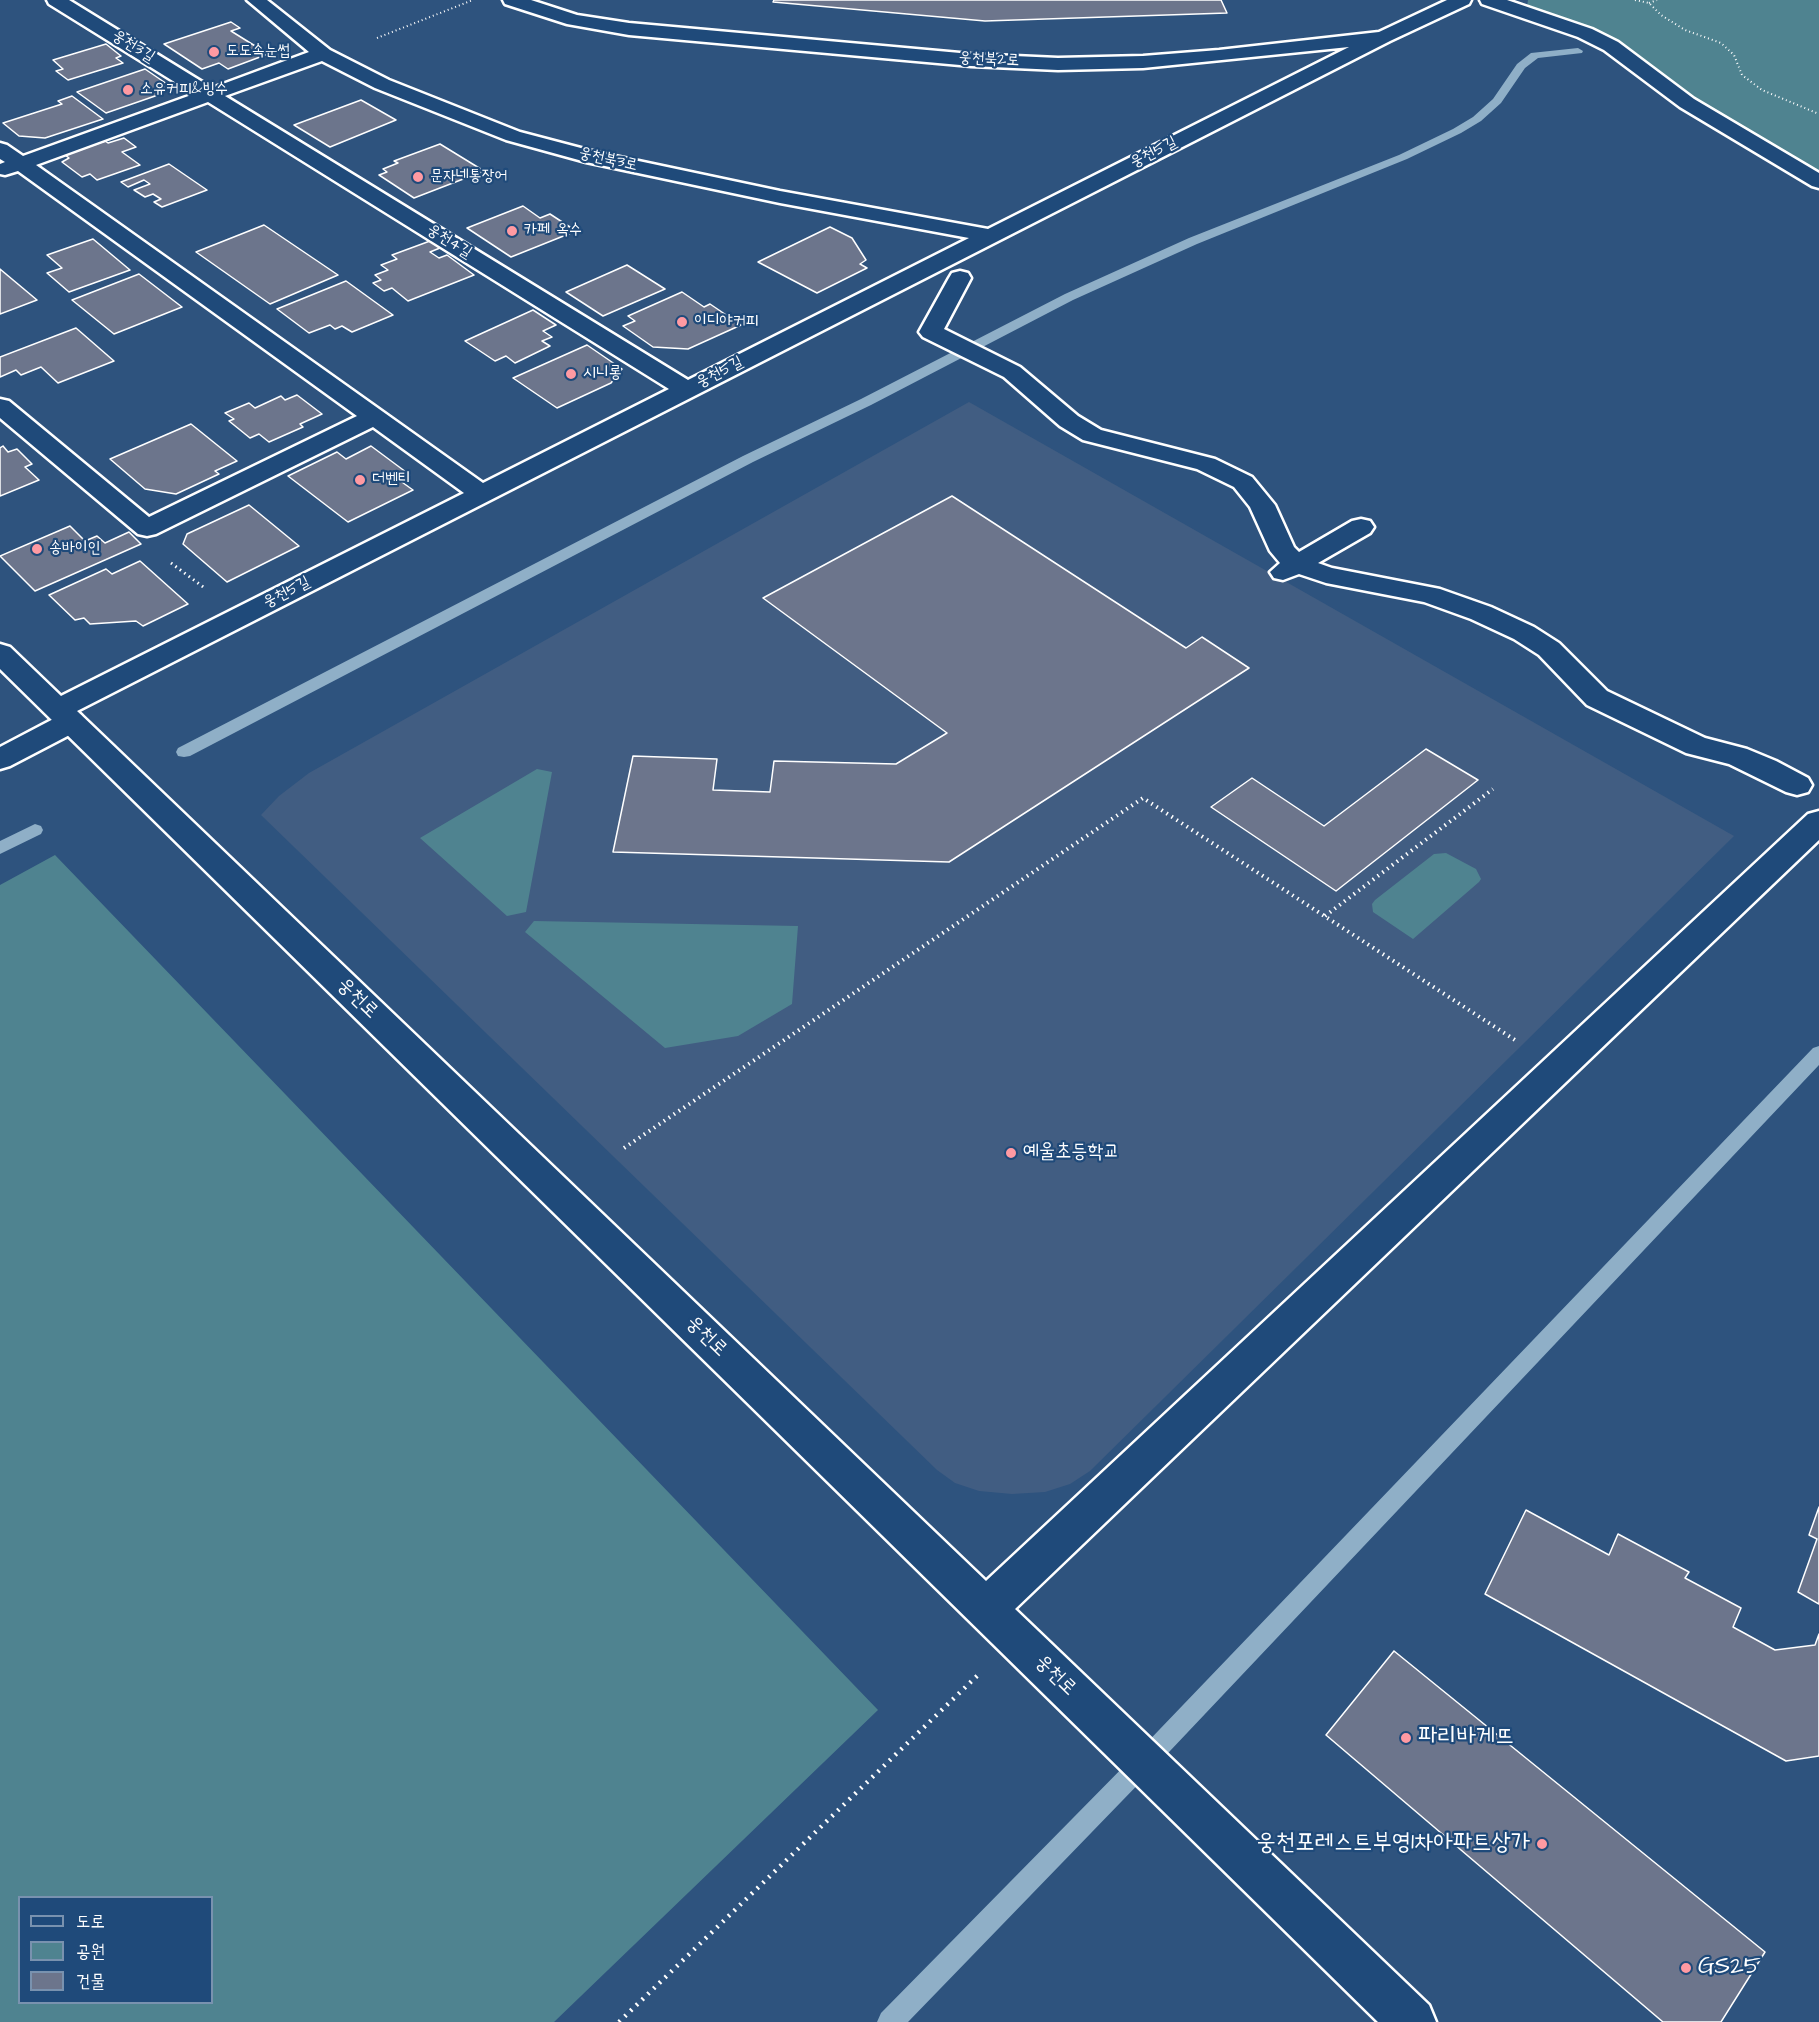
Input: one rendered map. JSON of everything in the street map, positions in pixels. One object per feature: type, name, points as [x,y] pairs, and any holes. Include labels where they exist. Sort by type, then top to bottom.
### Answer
[{"type":"street","name":"웅천3길","points":[[56,0],[210,95]]},
{"type":"street","name":"웅천북3로","points":[[256,0],[326,56],[382,84],[513,136],[593,158],[780,197],[991,236]]},
{"type":"street","name":"웅천북2로","points":[[512,0],[574,20],[629,29],[971,60],[1047,63],[1143,62],[1383,37],[1462,0]]},
{"type":"street","points":[[1489,0],[1585,33],[1611,46],[1687,103],[1819,182]]},
{"type":"street","name":"웅천5길","points":[[0,759],[65,715],[240,617],[1383,37]]},
{"type":"street","points":[[10,167],[326,56]]},
{"type":"street","name":"웅천4길","points":[[210,95],[687,390]]},
{"type":"street","points":[[0,149],[10,167],[375,417],[482,494]]},
{"type":"street","points":[[960,278],[931,332],[1012,372],[1069,421],[1092,435],[1206,464],[1243,482],[1262,505],[1290,568]]},
{"type":"street","points":[[0,406],[147,528],[375,417]]},
{"type":"street","points":[[1290,568],[1361,527]]},
{"type":"street","points":[[1290,568],[1430,595],[1481,613],[1524,633],[1549,649],[1597,698],[1696,746],[1737,756],[1766,768],[1797,785]]},
{"type":"street","name":"웅천로","points":[[0,653],[1412,2022]]},
{"type":"street","points":[[986,1609],[1819,822]]},
{"type":"path","points":[[326,56],[474,0]]},
{"type":"path","points":[[1635,0],[1649,3],[1657,0]]},
{"type":"path","points":[[1649,3],[1660,15],[1686,30],[1721,43],[1734,55],[1742,75],[1762,90],[1819,114]]},
{"type":"path","points":[[147,528],[156,548],[180,571],[240,617]]},
{"type":"path","points":[[1325,916],[1493,789]]},
{"type":"path","points":[[624,1148],[1143,798],[1515,1040]]},
{"type":"path","points":[[619,2022],[1016,1638]]},
{"type":"shaded area","name":"예울초등학교","points":[[969,402],[1734,836],[1090,1471],[1070,1484],[1045,1492],[1012,1494],[979,1491],[955,1483],[937,1470],[261,815],[279,796],[309,773]]},
{"type":"green space","points":[[1528,0],[1819,0],[1819,172],[1704,107],[1612,38],[1591,28],[1527,7]]},
{"type":"green space","points":[[537,769],[552,772],[526,912],[507,916],[420,838]]},
{"type":"green space","points":[[1446,853],[1476,869],[1481,879],[1413,939],[1373,912],[1372,904],[1375,900],[1434,854]]},
{"type":"green space","points":[[55,855],[878,1710],[554,2022],[0,2022],[0,885]]},
{"type":"green space","points":[[534,921],[798,926],[792,1004],[738,1036],[665,1048],[525,932]]},
{"type":"building","points":[[774,0],[1221,0],[1227,13],[985,21],[773,2]]},
{"type":"building","points":[[231,22],[240,28],[231,31],[268,54],[228,69],[219,63],[202,69],[164,44]]},
{"type":"building","points":[[106,44],[121,56],[116,58],[123,63],[68,80],[56,71],[63,69],[53,60]]},
{"type":"building","points":[[145,69],[167,84],[158,95],[106,113],[77,92]]},
{"type":"building","points":[[72,96],[103,119],[45,138],[19,136],[3,123],[62,104],[58,101]]},
{"type":"building","points":[[361,100],[396,120],[330,147],[294,125]]},
{"type":"building","points":[[124,138],[136,147],[122,152],[140,165],[97,180],[90,174],[82,177],[62,162],[69,158],[65,155],[105,141],[108,143]]},
{"type":"building","points":[[440,144],[484,171],[414,198],[379,175],[387,172],[383,169],[398,163],[394,161]]},
{"type":"building","points":[[169,164],[207,190],[162,207],[154,202],[161,199],[153,194],[145,197],[134,190],[150,184],[144,180],[128,187],[121,182]]},
{"type":"building","points":[[523,206],[540,218],[550,214],[576,231],[511,257],[467,228]]},
{"type":"building","points":[[264,225],[338,275],[270,304],[196,252]]},
{"type":"building","points":[[830,227],[852,238],[866,260],[860,264],[867,268],[817,293],[758,262]]},
{"type":"building","points":[[93,239],[130,270],[69,292],[47,273],[62,268],[47,255]]},
{"type":"building","points":[[430,241],[440,248],[430,252],[439,258],[447,255],[474,275],[408,301],[392,288],[384,291],[373,283],[381,280],[375,275],[388,270],[381,265],[397,259],[392,255]]},
{"type":"building","points":[[627,265],[665,289],[603,316],[566,292]]},
{"type":"building","points":[[0,269],[37,300],[0,314]]},
{"type":"building","points":[[139,274],[182,307],[114,334],[72,300]]},
{"type":"building","points":[[346,281],[393,315],[352,332],[342,326],[335,329],[330,325],[309,333],[277,309]]},
{"type":"building","points":[[682,292],[704,307],[710,304],[741,325],[688,349],[653,347],[623,326],[635,321],[628,316]]},
{"type":"building","points":[[533,310],[556,325],[543,331],[552,337],[542,341],[550,346],[515,363],[506,356],[495,361],[465,341]]},
{"type":"building","points":[[76,328],[114,361],[58,383],[41,367],[21,375],[16,370],[0,377],[0,357]]},
{"type":"building","points":[[587,345],[622,369],[611,383],[557,408],[513,378]]},
{"type":"building","points":[[297,395],[322,414],[300,424],[303,427],[269,442],[259,434],[250,438],[229,421],[234,419],[225,413],[249,403],[255,408],[281,396],[285,400]]},
{"type":"building","points":[[191,424],[237,461],[215,471],[219,474],[176,494],[145,489],[110,459]]},
{"type":"building","points":[[3,446],[8,452],[17,449],[32,464],[25,467],[39,480],[0,496],[0,448]]},
{"type":"building","points":[[371,446],[410,475],[399,480],[413,490],[348,522],[288,476],[337,452],[346,459]]},
{"type":"building","points":[[952,496],[1186,648],[1202,637],[1249,668],[949,862],[613,852],[633,756],[717,759],[713,790],[770,792],[774,761],[896,764],[947,733],[763,598]]},
{"type":"building","points":[[249,505],[299,546],[227,582],[183,544],[187,534]]},
{"type":"building","points":[[70,526],[85,541],[97,536],[105,543],[129,532],[141,544],[35,591],[0,556]]},
{"type":"building","points":[[140,561],[188,604],[143,626],[136,621],[90,624],[84,618],[75,620],[49,595],[106,569],[112,574]]},
{"type":"building","points":[[1426,749],[1478,780],[1336,891],[1211,807],[1252,778],[1324,826]]},
{"type":"building","points":[[1819,1507],[1819,1604],[1798,1592],[1817,1539],[1809,1535]]},
{"type":"building","points":[[1526,1510],[1609,1555],[1618,1534],[1689,1572],[1685,1578],[1741,1608],[1733,1627],[1775,1650],[1815,1645],[1819,1634],[1819,1756],[1786,1761],[1485,1594]]},
{"type":"building","name":"웅천포레스트부영1차아파트상가","points":[[1394,1651],[1765,1952],[1721,2022],[1663,2022],[1326,1735]]},
{"type":"waterway","points":[[184,752],[748,459],[866,402],[1069,297],[1193,241],[1403,157],[1457,131],[1477,119],[1497,101],[1521,66],[1535,55],[1578,51]]},
{"type":"waterway","points":[[0,848],[35,830]]},
{"type":"waterway","points":[[890,2022],[1144,1762],[1819,1053]]},
{"type":"place","name":"도도속눈썹","points":[[214,52]]},
{"type":"place","name":"소유커피&빙수","points":[[128,90]]},
{"type":"place","name":"문자네통장어","points":[[418,177]]},
{"type":"place","name":"카페 옥수","points":[[512,231]]},
{"type":"place","name":"이디야커피","points":[[682,322]]},
{"type":"place","name":"시니롱","points":[[571,374]]},
{"type":"place","name":"더벤티","points":[[360,480]]},
{"type":"place","name":"송바이인","points":[[37,549]]},
{"type":"place","name":"예울초등학교","points":[[1011,1153]]},
{"type":"place","name":"파리바게뜨","points":[[1406,1738]]},
{"type":"place","name":"웅천포레스트부영1차아파트상가","points":[[1542,1844]]},
{"type":"place","name":"GS25","points":[[1686,1968]]}]
